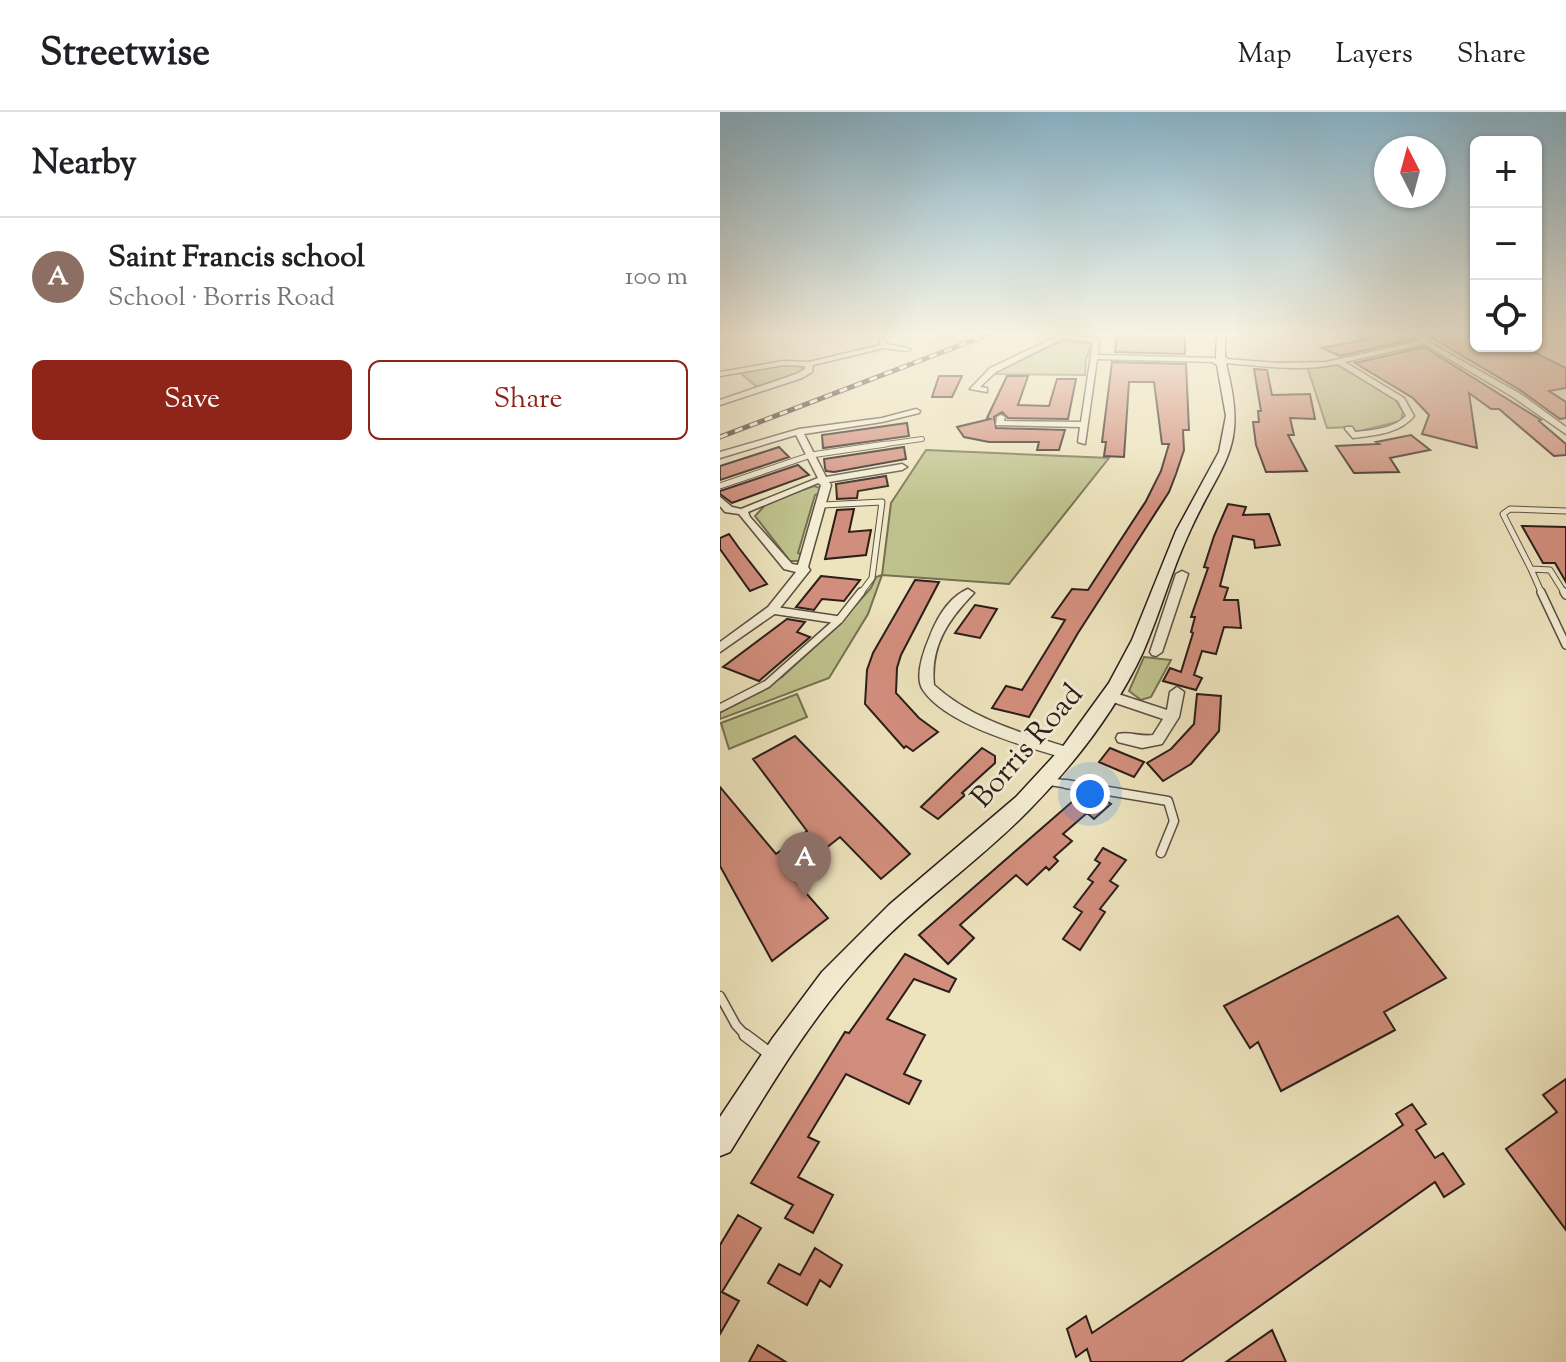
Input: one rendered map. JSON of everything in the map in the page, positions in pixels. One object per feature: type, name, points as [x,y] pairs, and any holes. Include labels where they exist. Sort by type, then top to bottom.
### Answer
[{"type":"street","points":[[1082,442],[1090,390]]},
{"type":"street","name":"Borris Road","points":[[720,1142],[801,1016],[851,957],[896,914],[996,829],[1045,780],[1109,696],[1161,610],[1183,530],[1220,465],[1230,438],[1232,404],[1228,390]]},
{"type":"street","points":[[1349,429],[1353,435],[1403,425],[1410,416],[1401,400],[1385,390]]},
{"type":"street","points":[[1508,390],[1566,431]]},
{"type":"street","points":[[720,403],[758,391]]},
{"type":"street","points":[[720,455],[799,432],[882,420],[916,411]]},
{"type":"street","points":[[1001,417],[999,423],[1085,425]]},
{"type":"street","points":[[720,648],[772,610],[805,570],[826,485],[799,432]]},
{"type":"street","points":[[720,500],[729,510],[743,512],[751,505],[824,480],[902,467]]},
{"type":"street","points":[[743,512],[788,567],[805,570]]},
{"type":"street","points":[[1156,652],[1161,610],[1182,574]]},
{"type":"street","points":[[968,593],[955,603],[943,624],[925,674],[928,687],[970,717],[1016,737],[1068,753]]},
{"type":"street","points":[[1123,738],[1142,742],[1157,740],[1172,717],[1177,692]]},
{"type":"street","points":[[1109,696],[1172,717]]},
{"type":"lane","points":[[720,486],[811,455],[922,439]]},
{"type":"lane","points":[[720,708],[767,684],[839,620],[872,578],[882,502],[823,505]]},
{"type":"lane","points":[[1566,511],[1510,509],[1503,514],[1566,645]]},
{"type":"lane","points":[[1531,569],[1550,570],[1566,595]]},
{"type":"lane","points":[[772,610],[839,620]]},
{"type":"lane","points":[[1045,780],[1168,801],[1174,810],[1175,824],[1161,853]]},
{"type":"lane","points":[[720,996],[733,1023],[745,1038],[774,1057]]},
{"type":"green space","points":[[1315,390],[1382,390],[1394,397],[1403,412],[1401,421],[1356,432],[1352,427],[1327,428]]},
{"type":"green space","points":[[926,450],[1109,458],[1009,584],[882,575],[891,503]]},
{"type":"green space","points":[[814,486],[820,488],[821,493],[815,495],[798,553],[803,555],[799,561],[790,561],[755,516],[768,502]]},
{"type":"green space","points":[[882,575],[868,614],[829,678],[720,719],[720,712],[782,677],[834,629],[871,588],[876,577]]},
{"type":"green space","points":[[1144,657],[1171,660],[1151,697],[1141,700],[1129,691]]},
{"type":"green space","points":[[797,694],[807,717],[729,749],[721,723]]},
{"type":"building","points":[[934,390],[955,390],[952,397],[932,397]]},
{"type":"building","points":[[1000,390],[1023,390],[1018,405],[1049,406],[1054,390],[1074,390],[1068,419],[1008,418],[1002,412],[994,417],[996,428],[1065,430],[1059,450],[1037,450],[1039,442],[989,442],[964,437],[957,427],[990,419],[987,418]]},
{"type":"building","points":[[1108,390],[1128,390],[1124,457],[1104,456],[1106,442],[1102,442]]},
{"type":"building","points":[[1155,390],[1187,390],[1189,430],[1183,430],[1184,450],[1169,492],[1078,633],[1029,717],[992,708],[1006,686],[1022,690],[1065,620],[1052,617],[1072,589],[1088,590],[1146,501],[1161,471],[1169,444],[1162,444]]},
{"type":"building","points":[[1258,390],[1271,390],[1272,395],[1310,394],[1315,419],[1290,418],[1294,435],[1288,435],[1307,471],[1266,472],[1256,445],[1253,422],[1259,422],[1258,411],[1261,411]]},
{"type":"building","points":[[1400,390],[1493,390],[1541,420],[1566,444],[1566,455],[1554,456],[1499,409],[1491,409],[1469,393],[1477,448],[1422,434],[1429,415],[1413,398]]},
{"type":"building","points":[[1520,390],[1553,390],[1549,391],[1566,402],[1566,418],[1560,419]]},
{"type":"building","points":[[907,423],[909,436],[823,448],[822,435]]},
{"type":"building","points":[[1411,435],[1430,450],[1390,458],[1399,472],[1354,473],[1336,446],[1379,444],[1376,442]]},
{"type":"building","points":[[779,447],[789,457],[720,480],[720,466]]},
{"type":"building","points":[[904,447],[906,459],[834,472],[825,468],[824,459]]},
{"type":"building","points":[[798,465],[809,475],[732,503],[720,494],[720,491]]},
{"type":"building","points":[[886,476],[888,486],[858,491],[857,498],[837,499],[836,484]]},
{"type":"building","points":[[1228,504],[1246,507],[1243,515],[1269,514],[1280,545],[1255,548],[1254,540],[1233,536],[1220,586],[1228,588],[1224,600],[1238,600],[1241,628],[1224,627],[1216,654],[1202,651],[1194,675],[1202,678],[1196,690],[1163,681],[1170,668],[1181,672],[1193,633],[1195,617],[1191,617],[1208,568],[1204,567]]},
{"type":"building","points":[[854,509],[849,532],[871,530],[866,555],[825,559],[837,510]]},
{"type":"building","points":[[1522,526],[1566,527],[1566,582],[1555,563],[1543,563]]},
{"type":"building","points":[[729,534],[767,584],[750,591],[720,549],[720,538]]},
{"type":"building","points":[[821,576],[860,580],[844,601],[822,599],[814,610],[796,607]]},
{"type":"building","points":[[915,580],[939,582],[901,655],[896,693],[919,718],[938,732],[913,751],[906,746],[904,748],[865,704],[867,670],[873,653]]},
{"type":"building","points":[[975,605],[997,609],[980,638],[955,633]]},
{"type":"building","points":[[787,619],[805,622],[797,632],[810,637],[759,681],[723,667]]},
{"type":"building","points":[[1197,694],[1221,696],[1219,731],[1191,764],[1163,781],[1147,763],[1171,749],[1194,724]]},
{"type":"building","points":[[795,736],[910,854],[881,879],[840,837],[791,876],[828,918],[772,961],[720,866],[720,787],[776,854],[807,831],[753,759]]},
{"type":"building","points":[[982,748],[995,756],[995,763],[962,793],[965,795],[938,819],[921,807]]},
{"type":"building","points":[[1110,748],[1144,762],[1134,777],[1099,762]]},
{"type":"building","points":[[1081,794],[1091,803],[1098,796],[1111,804],[1094,819],[1087,813],[1063,834],[1072,841],[1054,857],[1058,861],[1049,870],[1046,867],[1027,885],[1016,875],[960,925],[974,938],[948,964],[919,935]]},
{"type":"building","points":[[1103,848],[1126,860],[1110,881],[1118,886],[1100,909],[1105,912],[1080,950],[1063,939],[1082,912],[1074,907],[1093,882],[1088,879],[1100,863],[1095,860]]},
{"type":"building","points":[[1398,916],[1446,978],[1384,1012],[1395,1030],[1281,1091],[1258,1042],[1250,1048],[1224,1006]]},
{"type":"building","points":[[905,954],[956,979],[949,992],[914,979],[887,1019],[925,1035],[904,1074],[921,1081],[909,1104],[846,1074],[808,1137],[819,1142],[798,1177],[833,1195],[813,1233],[785,1218],[793,1205],[751,1183],[845,1032],[849,1033]]},
{"type":"building","points":[[1566,1079],[1566,1230],[1506,1149],[1557,1112],[1543,1095]]},
{"type":"building","points":[[1412,1104],[1426,1124],[1416,1130],[1435,1158],[1443,1153],[1464,1184],[1444,1197],[1435,1182],[1181,1362],[1091,1362],[1087,1349],[1076,1357],[1067,1329],[1086,1316],[1092,1333],[1403,1125],[1396,1114]]},
{"type":"building","points":[[738,1215],[761,1228],[722,1292],[739,1301],[720,1334],[720,1245]]},
{"type":"building","points":[[815,1248],[842,1265],[830,1287],[820,1280],[807,1305],[768,1283],[779,1264],[800,1275]]},
{"type":"building","points":[[1272,1330],[1286,1362],[1226,1362]]},
{"type":"building","points":[[758,1345],[786,1362],[749,1362]]},
{"type":"railway","points":[[720,437],[842,390]]},
{"type":"place","name":"Saint Francis school","points":[[805,898]]}]
